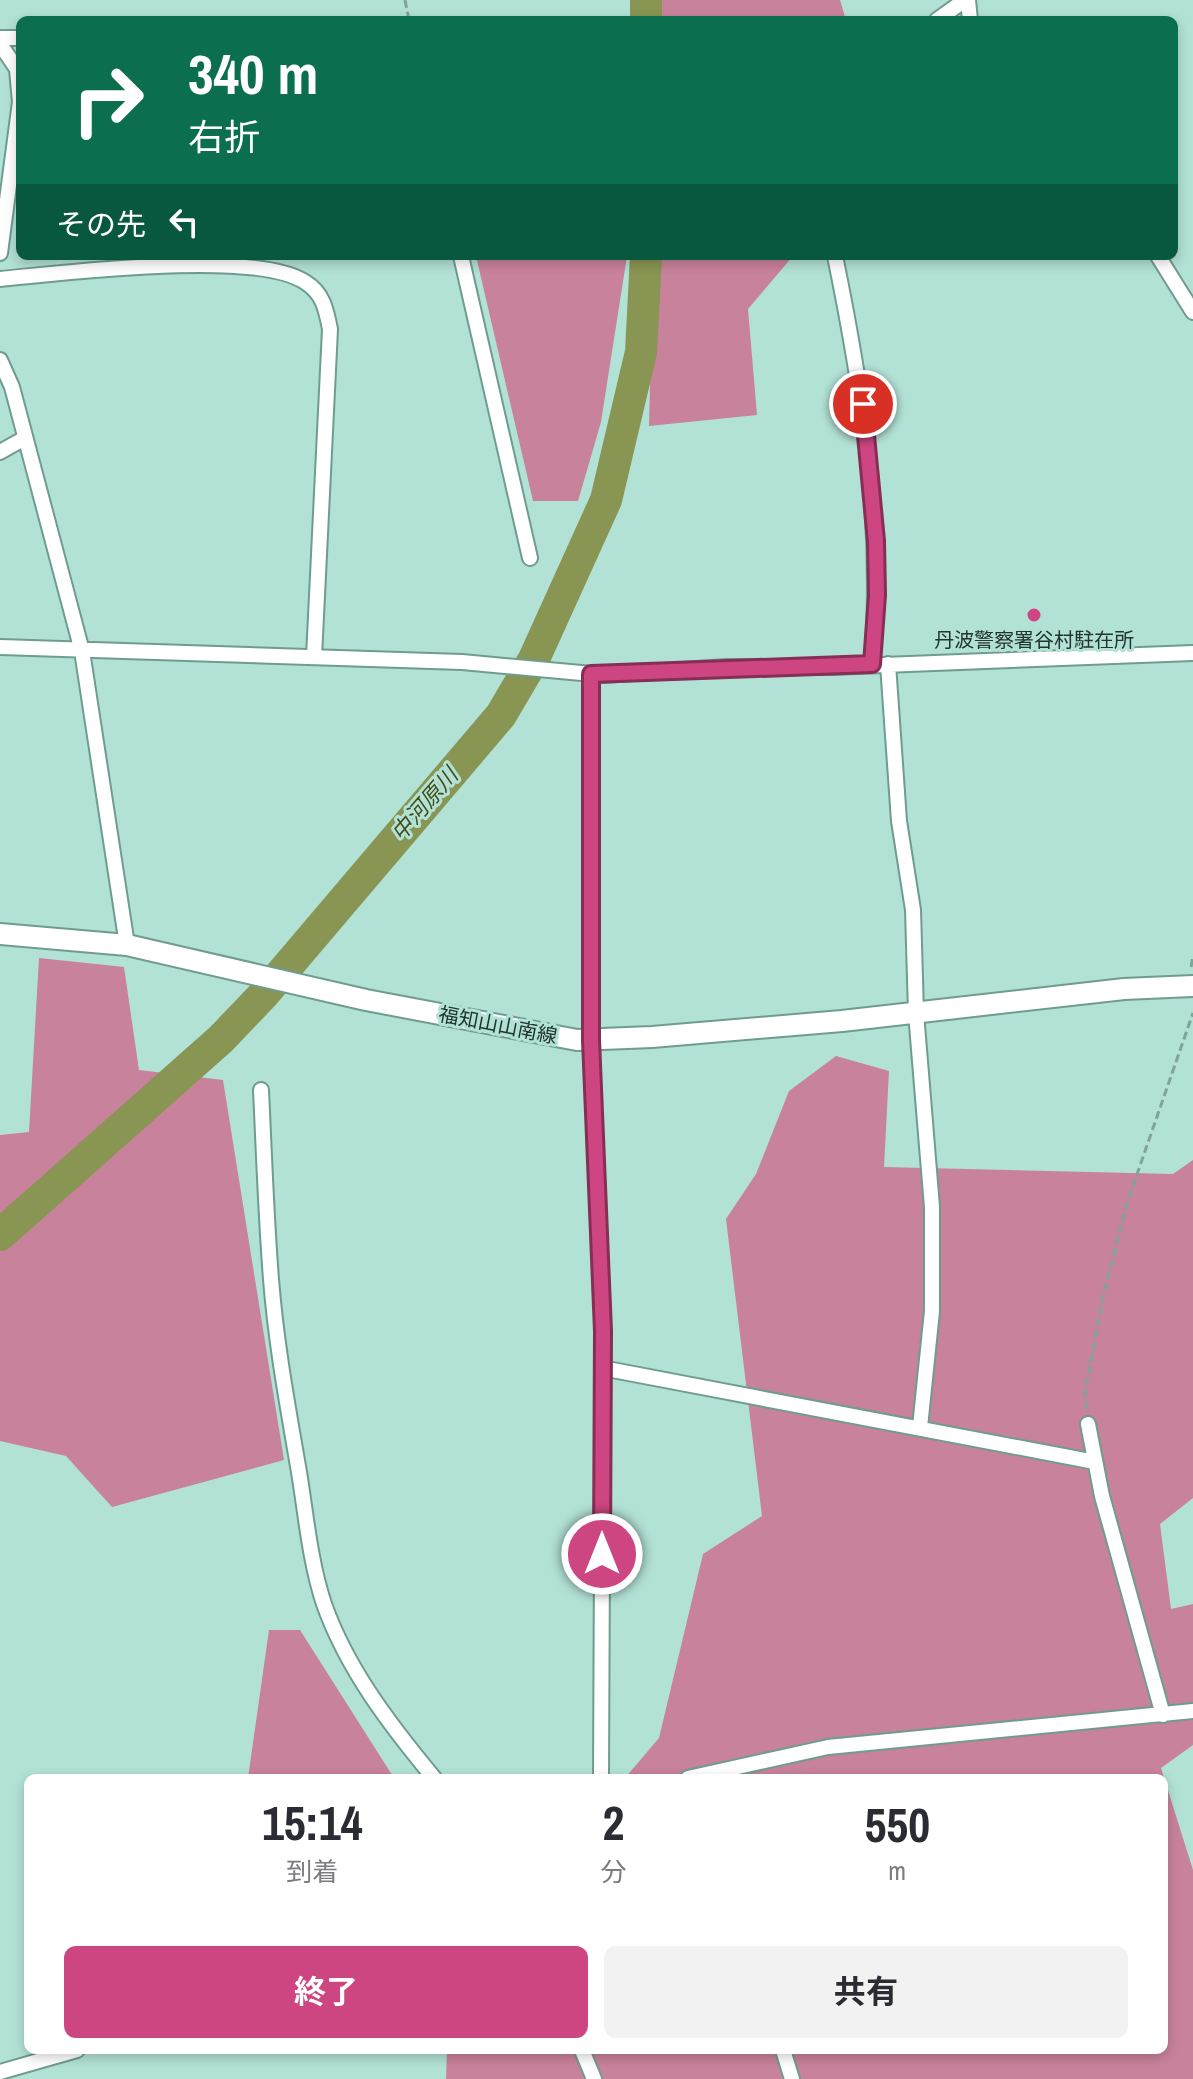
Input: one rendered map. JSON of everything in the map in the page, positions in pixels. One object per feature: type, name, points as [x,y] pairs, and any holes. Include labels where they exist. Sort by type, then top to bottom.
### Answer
[{"type":"main road","name":"福知山山南線","points":[[0,934],[127,945],[336,993],[577,1040],[652,1037],[916,1013],[1124,989],[1193,986]]},
{"type":"street","points":[[943,16],[967,0]]},
{"type":"street","points":[[0,41],[16,67]]},
{"type":"street","points":[[0,253],[16,132]]},
{"type":"street","points":[[462,260],[530,558]]},
{"type":"street","points":[[836,260],[863,404],[876,541],[877,595],[872,664]]},
{"type":"street","points":[[1160,260],[1193,312]]},
{"type":"street","points":[[0,279],[116,268],[220,266],[291,274],[308,283],[325,301],[330,329],[314,657]]},
{"type":"street","points":[[0,360],[12,387],[82,651],[127,945]]},
{"type":"street","points":[[0,452],[25,438]]},
{"type":"street","points":[[0,647],[487,664],[591,674],[1193,653]]},
{"type":"street","points":[[888,664],[899,821],[913,910],[916,1013],[934,1260],[926,1389],[923,1391],[920,1427]]},
{"type":"street","points":[[591,674],[591,1040],[603,1331],[601,1774]]},
{"type":"street","points":[[261,1090],[277,1335],[314,1563],[324,1603],[342,1647],[365,1688],[431,1774]]},
{"type":"street","points":[[602,1368],[1095,1462]]},
{"type":"street","points":[[1088,1424],[1102,1496],[1163,1715]]},
{"type":"street","points":[[715,1774],[828,1747],[1193,1711]]},
{"type":"street","points":[[0,2072],[63,2054]]},
{"type":"street","points":[[584,2054],[594,2079]]},
{"type":"street","points":[[784,2054],[792,2079]]},
{"type":"path","points":[[1088,1424],[1085,1393],[1103,1296],[1123,1216],[1193,1013]]},
{"type":"shaded area","points":[[659,0],[840,0],[845,16],[658,16]]},
{"type":"shaded area","points":[[477,260],[626,260],[601,422],[578,501],[533,501]]},
{"type":"shaded area","points":[[653,260],[790,260],[748,309],[757,415],[649,426]]},
{"type":"shaded area","points":[[39,958],[124,967],[139,1070],[223,1080],[284,1460],[112,1507],[66,1456],[0,1441],[0,1135],[29,1132]]},
{"type":"shaded area","points":[[836,1056],[889,1071],[884,1167],[1173,1174],[1193,1160],[1193,1498],[1160,1524],[1171,1609],[1193,1604],[1193,1745],[1161,1768],[1163,1774],[628,1774],[659,1738],[703,1554],[762,1516],[726,1219],[756,1174],[789,1091]]},
{"type":"shaded area","points":[[269,1630],[300,1630],[391,1774],[249,1774]]},
{"type":"shaded area","points":[[1168,1790],[1193,1870],[1193,2079],[446,2079],[447,2054],[1168,2054]]},
{"type":"waterway","name":"中河原川","points":[[646,0],[646,16]]},
{"type":"waterway","name":"中河原川","points":[[0,1235],[221,1039],[264,994],[501,715],[534,659],[606,500],[641,352],[646,260]]},
{"type":"place","name":"丹波警察署谷村駐在所","points":[[1034,615]]},
{"type":"route","points":[[602,1554],[603,1331],[591,1040],[591,674],[872,664],[877,595],[876,541],[863,404]]}]
